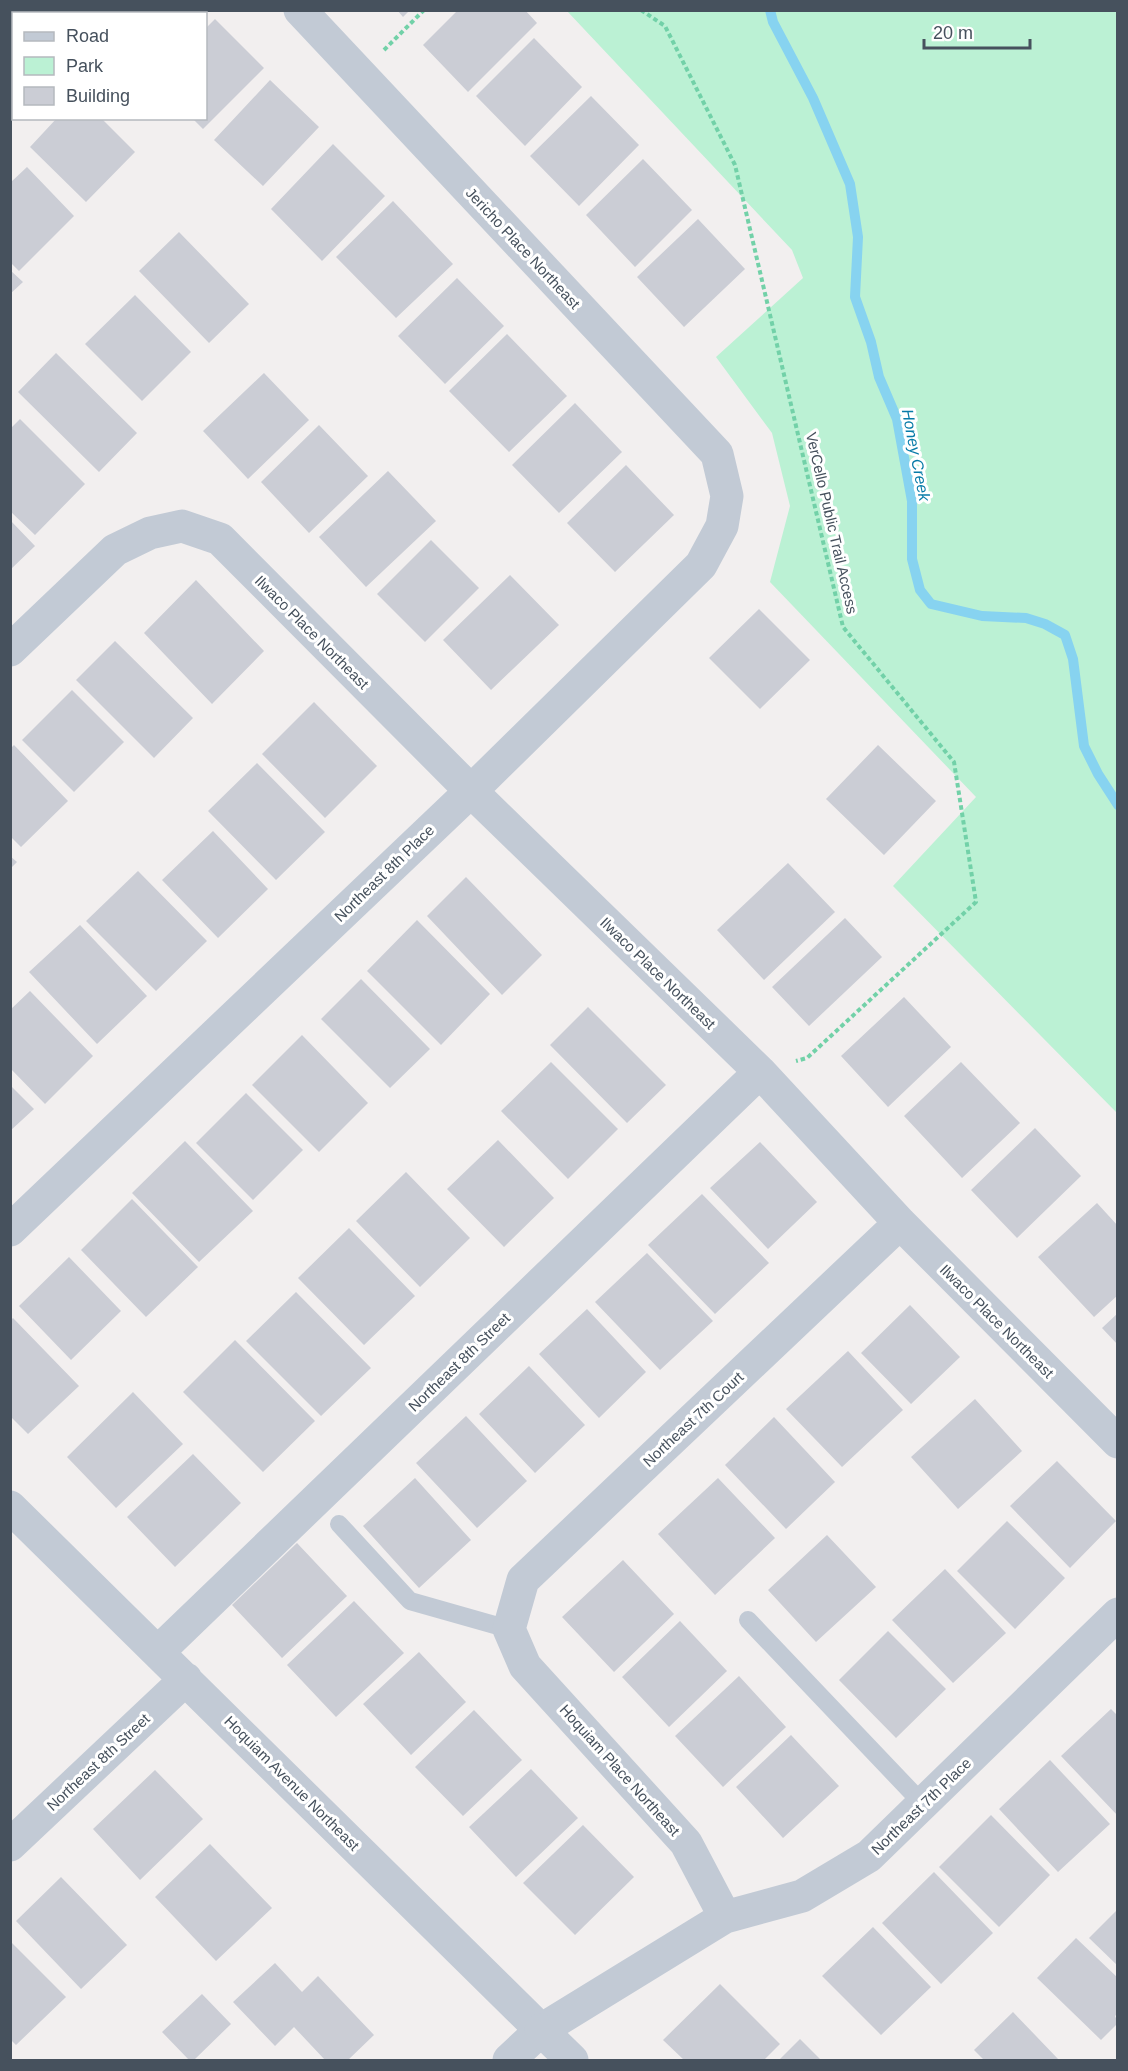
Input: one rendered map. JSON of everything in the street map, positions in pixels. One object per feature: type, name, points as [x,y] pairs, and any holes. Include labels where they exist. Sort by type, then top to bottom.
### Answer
[{"type":"street","name":"Jericho Place Northeast","points":[[300,10],[717,454],[727,496]]},
{"type":"street","name":"Northeast 8th Place","points":[[10,1230],[471,791],[701,565],[723,526],[727,496]]},
{"type":"street","name":"Ilwaco Place Northeast","points":[[10,650],[115,550],[150,533],[182,526],[220,539],[471,791],[760,1072],[900,1223],[1118,1442]]},
{"type":"street","name":"Northeast 8th Street","points":[[158,1652],[760,1072]]},
{"type":"street","name":"Northeast 7th Court","points":[[508,1629],[523,1580],[900,1223]]},
{"type":"street","name":"Hoquiam Avenue Northeast","points":[[10,1507],[572,2061]]},
{"type":"street","name":"Northeast 7th Place","points":[[509,2061],[541,2030],[725,1917],[802,1896],[870,1856],[1118,1614]]},
{"type":"street","name":"Hoquiam Place Northeast","points":[[508,1629],[525,1666],[686,1843],[725,1917]]},
{"type":"street","name":"Northeast 8th Street","points":[[10,1845],[186,1679]]},
{"type":"lane","points":[[339,1524],[410,1601],[508,1629]]},
{"type":"lane","points":[[748,1620],[923,1804]]},
{"type":"path","points":[[359,73],[424,10]]},
{"type":"path","name":"VerCello Public Trail Access","points":[[641,10],[665,26],[735,165],[843,627],[954,762],[976,902],[807,1058],[760,1072]]},
{"type":"green space","points":[[567,11],[1117,11],[1117,1113],[893,886],[976,797],[770,582],[790,506],[772,433],[716,357],[803,278],[792,250]]},
{"type":"building","points":[[19,10],[45,10],[44,12],[20,12]]},
{"type":"building","points":[[102,10],[206,10],[204,12],[104,12]]},
{"type":"building","points":[[397,10],[410,10],[403,17]]},
{"type":"building","points":[[458,10],[525,10],[537,23],[468,92],[423,45]]},
{"type":"building","points":[[215,19],[264,68],[203,129],[194,120],[207,120],[207,27]]},
{"type":"building","points":[[534,38],[582,87],[525,146],[476,96]]},
{"type":"building","points":[[270,80],[319,127],[263,186],[214,140]]},
{"type":"building","points":[[591,96],[639,145],[579,206],[530,156]]},
{"type":"building","points":[[55,120],[103,120],[135,152],[86,202],[30,147]]},
{"type":"building","points":[[333,144],[385,196],[322,261],[271,209]]},
{"type":"building","points":[[643,159],[692,210],[635,267],[586,215]]},
{"type":"building","points":[[27,167],[74,216],[19,271],[10,262],[10,183]]},
{"type":"building","points":[[393,201],[453,264],[396,318],[336,257]]},
{"type":"building","points":[[698,219],[745,269],[684,327],[637,277]]},
{"type":"building","points":[[179,232],[249,304],[209,343],[139,271]]},
{"type":"building","points":[[10,270],[23,282],[10,294]]},
{"type":"building","points":[[457,278],[504,326],[445,384],[398,336]]},
{"type":"building","points":[[135,295],[191,352],[142,401],[85,344]]},
{"type":"building","points":[[507,334],[567,396],[509,452],[449,391]]},
{"type":"building","points":[[56,353],[137,433],[99,472],[18,392]]},
{"type":"building","points":[[264,373],[309,420],[248,479],[203,431]]},
{"type":"building","points":[[575,403],[622,452],[559,513],[512,465]]},
{"type":"building","points":[[20,419],[85,484],[35,535],[10,511],[10,429]]},
{"type":"building","points":[[319,425],[368,476],[309,533],[261,482]]},
{"type":"building","points":[[626,465],[674,515],[615,572],[567,523]]},
{"type":"building","points":[[388,471],[436,521],[366,587],[319,537]]},
{"type":"building","points":[[10,520],[35,546],[10,570]]},
{"type":"building","points":[[431,540],[479,588],[425,642],[377,594]]},
{"type":"building","points":[[510,575],[559,625],[491,690],[443,640]]},
{"type":"building","points":[[196,580],[264,651],[212,704],[144,633]]},
{"type":"building","points":[[759,609],[810,660],[760,709],[709,658]]},
{"type":"building","points":[[115,641],[193,718],[154,758],[76,680]]},
{"type":"building","points":[[72,690],[124,742],[74,792],[22,740]]},
{"type":"building","points":[[314,702],[377,766],[325,818],[262,754]]},
{"type":"building","points":[[14,745],[68,801],[21,847],[10,836],[10,749]]},
{"type":"building","points":[[878,745],[936,801],[884,855],[826,799]]},
{"type":"building","points":[[257,763],[325,832],[276,880],[208,811]]},
{"type":"building","points":[[213,831],[268,889],[218,938],[162,880]]},
{"type":"building","points":[[10,856],[17,862],[10,869]]},
{"type":"building","points":[[788,863],[835,912],[764,980],[717,930]]},
{"type":"building","points":[[138,871],[207,941],[156,991],[86,921]]},
{"type":"building","points":[[466,877],[542,955],[502,995],[427,916]]},
{"type":"building","points":[[845,918],[882,957],[809,1026],[772,987]]},
{"type":"building","points":[[417,920],[490,994],[441,1045],[367,971]]},
{"type":"building","points":[[80,925],[147,996],[97,1044],[29,972]]},
{"type":"building","points":[[361,979],[430,1049],[390,1088],[321,1019]]},
{"type":"building","points":[[30,991],[93,1056],[45,1104],[10,1068],[10,1010]]},
{"type":"building","points":[[904,997],[951,1047],[888,1107],[841,1056]]},
{"type":"building","points":[[588,1007],[666,1085],[627,1123],[550,1045]]},
{"type":"building","points":[[302,1035],[368,1103],[319,1152],[252,1085]]},
{"type":"building","points":[[551,1062],[618,1129],[568,1179],[501,1111]]},
{"type":"building","points":[[961,1062],[1020,1123],[962,1178],[904,1116]]},
{"type":"building","points":[[10,1085],[34,1109],[10,1131]]},
{"type":"building","points":[[246,1093],[303,1150],[253,1200],[196,1143]]},
{"type":"building","points":[[1035,1128],[1081,1176],[1017,1238],[971,1190]]},
{"type":"building","points":[[498,1140],[554,1198],[504,1247],[447,1189]]},
{"type":"building","points":[[185,1141],[253,1211],[199,1262],[132,1193]]},
{"type":"building","points":[[760,1142],[817,1202],[768,1249],[710,1188]]},
{"type":"building","points":[[406,1172],[470,1238],[420,1287],[356,1221]]},
{"type":"building","points":[[702,1194],[769,1263],[715,1314],[648,1245]]},
{"type":"building","points":[[132,1199],[198,1267],[146,1317],[81,1250]]},
{"type":"building","points":[[1097,1203],[1118,1226],[1118,1295],[1094,1317],[1038,1257]]},
{"type":"building","points":[[349,1228],[415,1296],[364,1345],[298,1278]]},
{"type":"building","points":[[647,1253],[713,1321],[660,1370],[595,1302]]},
{"type":"building","points":[[69,1257],[121,1311],[71,1360],[19,1306]]},
{"type":"building","points":[[296,1292],[371,1368],[321,1416],[246,1341]]},
{"type":"building","points":[[910,1305],[960,1357],[911,1404],[861,1353]]},
{"type":"building","points":[[587,1309],[646,1372],[599,1418],[539,1354]]},
{"type":"building","points":[[1118,1313],[1118,1345],[1102,1328]]},
{"type":"building","points":[[13,1318],[79,1386],[28,1434],[10,1416],[10,1321]]},
{"type":"building","points":[[235,1340],[315,1421],[263,1472],[183,1392]]},
{"type":"building","points":[[848,1351],[903,1410],[842,1467],[786,1409]]},
{"type":"building","points":[[529,1366],[585,1425],[535,1473],[479,1414]]},
{"type":"building","points":[[133,1392],[183,1444],[116,1508],[67,1457]]},
{"type":"building","points":[[975,1399],[1022,1451],[958,1509],[911,1457]]},
{"type":"building","points":[[466,1416],[527,1481],[477,1528],[416,1463]]},
{"type":"building","points":[[774,1417],[835,1482],[786,1529],[725,1465]]},
{"type":"building","points":[[193,1454],[241,1503],[175,1567],[127,1517]]},
{"type":"building","points":[[1057,1461],[1116,1521],[1070,1568],[1010,1506]]},
{"type":"building","points":[[415,1478],[471,1540],[419,1588],[363,1526]]},
{"type":"building","points":[[718,1478],[775,1538],[715,1595],[658,1534]]},
{"type":"building","points":[[1007,1521],[1065,1578],[1015,1629],[957,1571]]},
{"type":"building","points":[[827,1535],[876,1587],[816,1642],[768,1590]]},
{"type":"building","points":[[297,1543],[347,1596],[282,1658],[232,1605]]},
{"type":"building","points":[[623,1560],[674,1614],[614,1672],[562,1617]]},
{"type":"building","points":[[945,1569],[1006,1633],[953,1683],[892,1620]]},
{"type":"building","points":[[354,1601],[404,1653],[336,1717],[287,1665]]},
{"type":"building","points":[[680,1621],[727,1671],[669,1727],[622,1677]]},
{"type":"building","points":[[888,1631],[946,1689],[896,1738],[839,1680]]},
{"type":"building","points":[[419,1652],[466,1702],[411,1755],[363,1704]]},
{"type":"building","points":[[739,1676],[786,1727],[723,1787],[675,1736]]},
{"type":"building","points":[[1111,1709],[1118,1716],[1118,1816],[1061,1756]]},
{"type":"building","points":[[474,1710],[522,1760],[463,1816],[415,1767]]},
{"type":"building","points":[[791,1735],[839,1786],[783,1838],[736,1787]]},
{"type":"building","points":[[1050,1760],[1110,1824],[1058,1872],[999,1809]]},
{"type":"building","points":[[531,1769],[578,1818],[516,1877],[469,1827]]},
{"type":"building","points":[[155,1770],[203,1819],[140,1880],[93,1829]]},
{"type":"building","points":[[991,1815],[1050,1875],[999,1927],[939,1867]]},
{"type":"building","points":[[583,1825],[634,1877],[575,1935],[523,1883]]},
{"type":"building","points":[[210,1844],[272,1908],[216,1961],[155,1897]]},
{"type":"building","points":[[934,1872],[993,1933],[941,1984],[882,1923]]},
{"type":"building","points":[[61,1877],[127,1945],[81,1989],[16,1921]]},
{"type":"building","points":[[1118,1909],[1118,1966],[1089,1938]]},
{"type":"building","points":[[873,1927],[931,1987],[881,2035],[822,1976]]},
{"type":"building","points":[[1076,1938],[1118,1978],[1118,2013],[1115,2016],[1118,2023],[1101,2040],[1037,1978]]},
{"type":"building","points":[[10,1941],[66,1997],[16,2045],[10,2039]]},
{"type":"building","points":[[275,1963],[302,1992],[318,1976],[374,2035],[348,2060],[325,2060],[294,2027],[275,2046],[233,2002]]},
{"type":"building","points":[[720,1984],[780,2044],[764,2060],[684,2060],[663,2040]]},
{"type":"building","points":[[202,1994],[231,2024],[194,2060],[189,2060],[162,2032]]},
{"type":"building","points":[[1013,2012],[1059,2060],[984,2060],[974,2050]]},
{"type":"building","points":[[800,2039],[821,2060],[779,2060]]},
{"type":"waterway","name":"Honey Creek","points":[[770,10],[773,22],[813,98],[850,184],[858,237],[855,297],[871,342],[879,377],[897,419],[912,501],[912,559],[920,590],[931,604],[982,616],[1026,618],[1045,624],[1065,635],[1073,659],[1084,746],[1098,774],[1118,805]]}]
